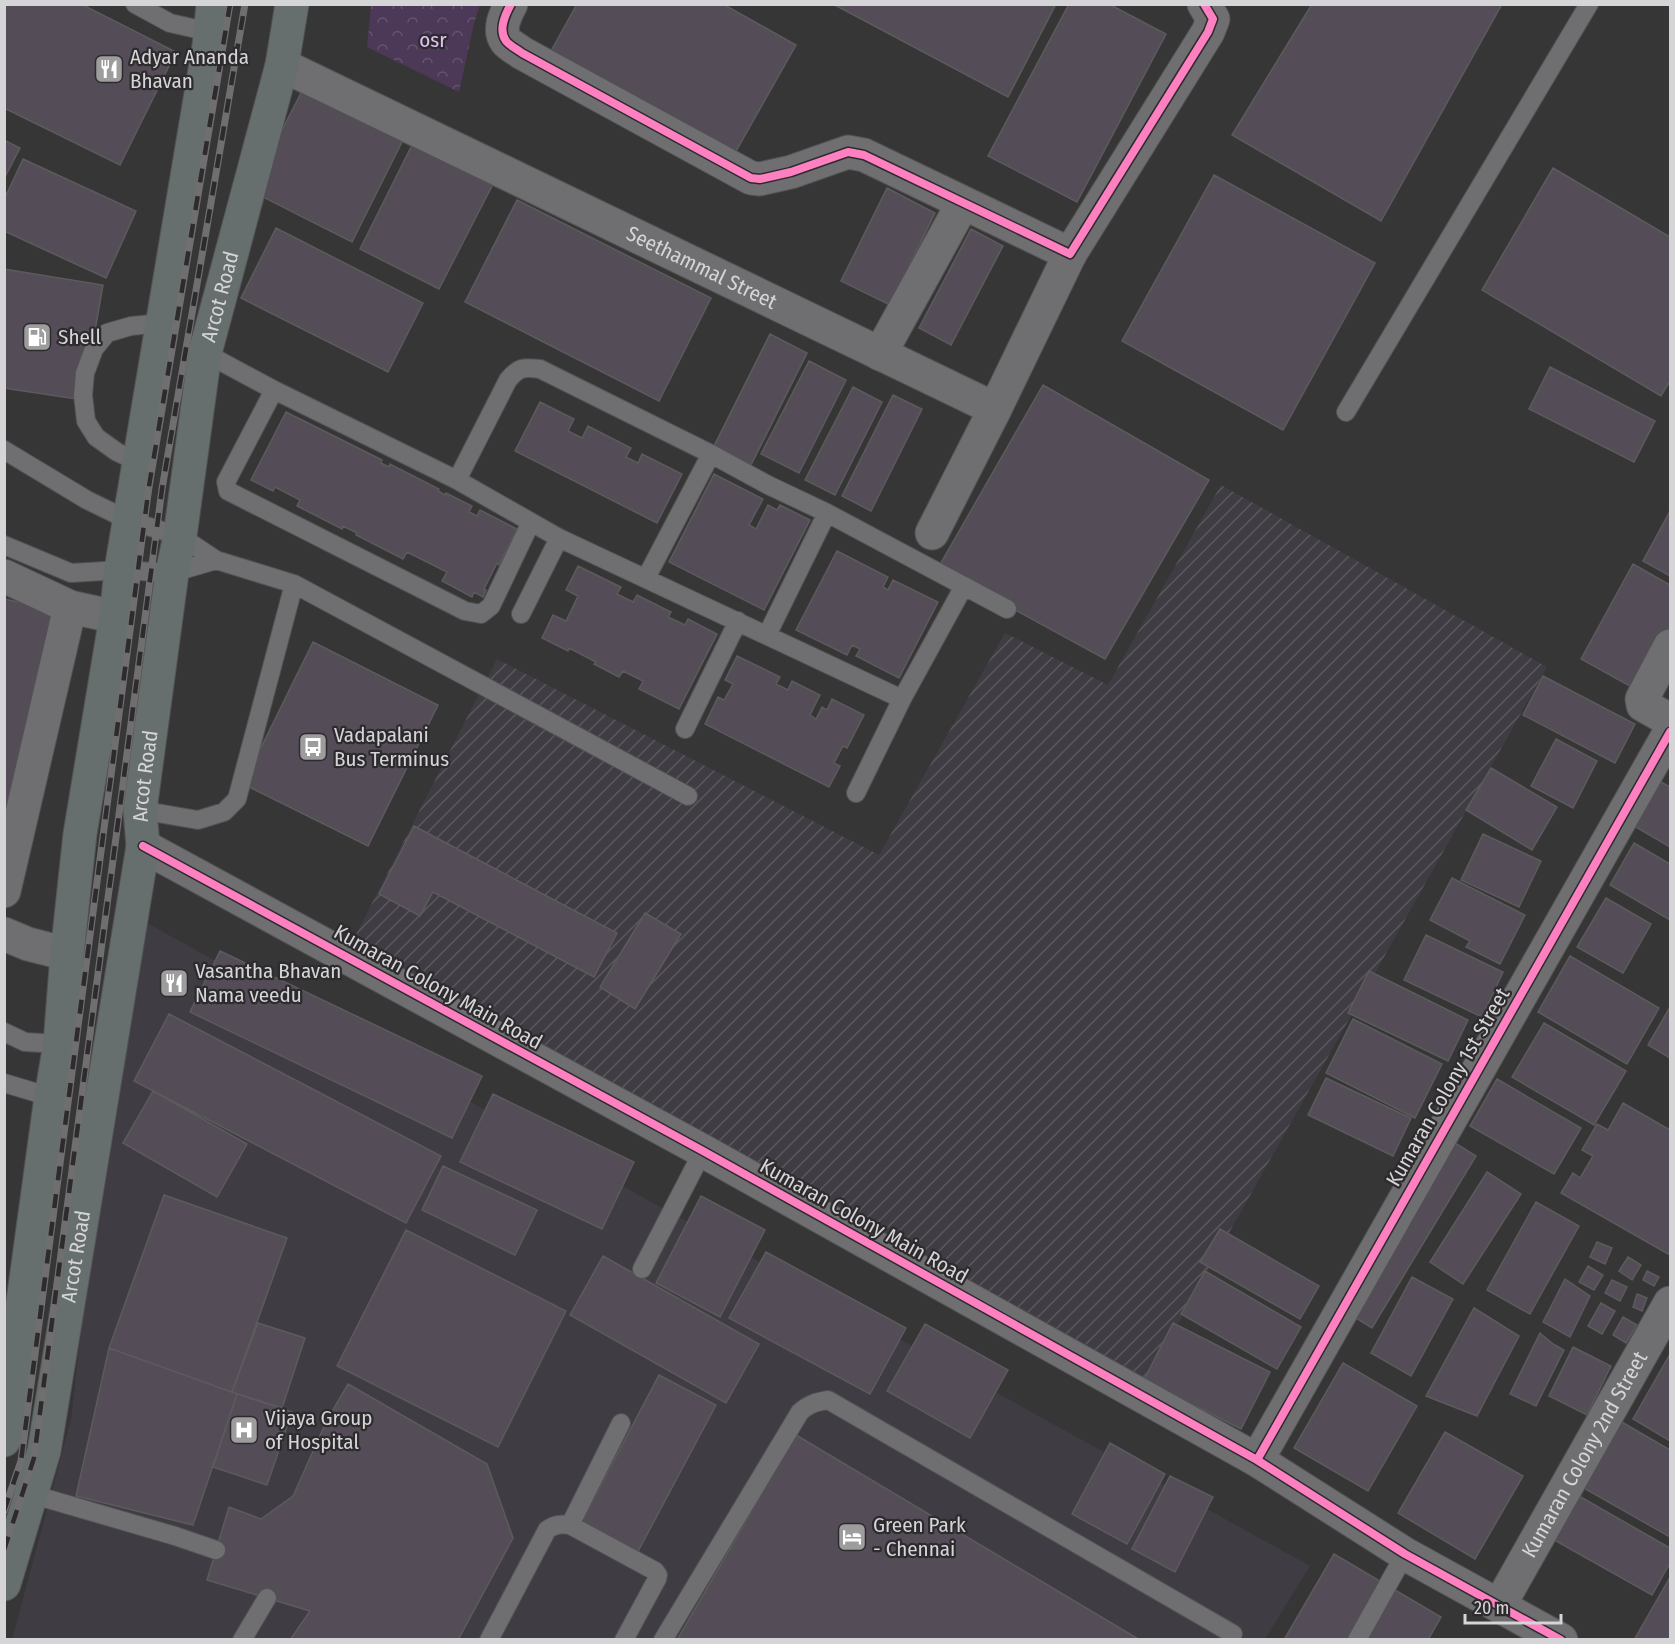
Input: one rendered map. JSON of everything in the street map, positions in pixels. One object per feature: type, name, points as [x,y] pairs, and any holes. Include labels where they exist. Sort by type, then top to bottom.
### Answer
[{"type":"main road","name":"Arcot Road","points":[[4,1584],[44,1451],[142,846],[140,810],[205,353],[282,65],[292,4]]},
{"type":"main road","points":[[4,1440],[10,1353],[60,1044],[80,834],[212,18]]},
{"type":"street","points":[[511,4],[502,27],[505,40],[522,53],[751,178],[760,179],[791,172],[849,152],[864,154],[1070,254]]},
{"type":"street","points":[[932,533],[1070,254],[1208,32],[1213,19],[1204,4]]},
{"type":"street","name":"Seethammal Street","points":[[282,65],[995,409]]},
{"type":"street","points":[[880,354],[963,203]]},
{"type":"street","points":[[4,576],[69,607],[116,617]]},
{"type":"street","points":[[4,891],[69,607]]},
{"type":"street","points":[[1671,646],[1643,696],[1642,702],[1671,724]]},
{"type":"street","name":"Kumaran Colony 1st Street","points":[[1257,1460],[1671,732]]},
{"type":"street","name":"Kumaran Colony Main Road","points":[[142,846],[703,1151],[1257,1460],[1405,1554],[1561,1640]]},
{"type":"street","points":[[4,934],[28,944],[67,954]]},
{"type":"street","name":"Kumaran Colony 2nd Street","points":[[1498,1606],[1671,1304]]},
{"type":"lane","points":[[135,4],[170,22],[212,18]]},
{"type":"lane","points":[[1346,412],[1589,4]]},
{"type":"lane","points":[[140,463],[117,452],[96,437],[86,422],[83,395],[85,374],[94,349],[107,333],[131,326],[163,323]]},
{"type":"lane","points":[[205,353],[274,390],[457,480],[559,537],[902,699]]},
{"type":"lane","points":[[457,480],[507,380],[516,369],[540,369],[827,513],[1007,609]]},
{"type":"lane","points":[[274,390],[226,482],[228,491],[465,611],[481,614],[491,606],[531,522]]},
{"type":"lane","points":[[4,450],[87,500],[130,521],[180,536],[216,560],[294,584],[688,796]]},
{"type":"lane","points":[[646,578],[711,454]]},
{"type":"lane","points":[[766,635],[827,513]]},
{"type":"lane","points":[[521,614],[559,537]]},
{"type":"lane","points":[[4,545],[71,573],[122,570],[172,573],[216,560]]},
{"type":"lane","points":[[140,810],[198,820],[224,812],[237,799],[294,584]]},
{"type":"lane","points":[[856,793],[902,699],[964,586]]},
{"type":"lane","points":[[685,729],[738,621]]},
{"type":"lane","points":[[4,1032],[25,1042],[60,1044]]},
{"type":"lane","points":[[4,1083],[51,1097]]},
{"type":"lane","points":[[642,1269],[703,1151]]},
{"type":"lane","points":[[663,1640],[800,1412],[808,1405],[828,1400],[1235,1638]]},
{"type":"lane","points":[[570,1525],[621,1423]]},
{"type":"lane","points":[[31,1494],[216,1550]]},
{"type":"lane","points":[[489,1640],[547,1530],[557,1525],[570,1525],[658,1575],[624,1640]]},
{"type":"lane","points":[[1357,1640],[1405,1554]]},
{"type":"lane","points":[[242,1640],[267,1598]]},
{"type":"shaded area","points":[[1221,485],[1547,667],[1139,1393],[347,952],[497,659],[879,855],[1005,633],[1108,685]]},
{"type":"shaded area","points":[[127,912],[1310,1566],[1265,1639],[12,1640],[71,1420]]},
{"type":"green space","name":"osr","points":[[371,5],[480,5],[459,92],[367,47]]},
{"type":"building","points":[[4,4],[81,4],[176,52],[120,165],[4,108]]},
{"type":"building","points":[[577,4],[723,4],[796,45],[735,153],[551,51]]},
{"type":"building","points":[[833,4],[1056,4],[1008,97]]},
{"type":"building","points":[[1069,4],[1109,4],[1166,34],[1077,202],[988,156]]},
{"type":"building","points":[[1312,4],[1502,4],[1381,221],[1232,135]]},
{"type":"building","points":[[303,89],[403,140],[352,242],[251,191]]},
{"type":"building","points":[[4,140],[20,148],[4,179]]},
{"type":"building","points":[[414,141],[494,182],[439,289],[360,249]]},
{"type":"building","points":[[23,159],[136,211],[106,278],[4,231],[4,200]]},
{"type":"building","points":[[1553,168],[1670,237],[1670,381],[1661,396],[1482,290]]},
{"type":"building","points":[[1214,175],[1375,263],[1283,430],[1122,341]]},
{"type":"building","points":[[887,188],[935,213],[890,305],[841,281]]},
{"type":"building","points":[[517,200],[711,298],[659,401],[465,302]]},
{"type":"building","points":[[276,228],[423,303],[388,372],[241,298]]},
{"type":"building","points":[[971,229],[1003,246],[951,345],[919,328]]},
{"type":"building","points":[[4,269],[103,285],[83,400],[4,388]]},
{"type":"building","points":[[770,334],[807,353],[751,465],[714,446]]},
{"type":"building","points":[[809,361],[846,380],[799,473],[761,454]]},
{"type":"building","points":[[1550,367],[1655,421],[1634,462],[1529,409]]},
{"type":"building","points":[[1043,385],[1209,480],[1105,659],[938,568]]},
{"type":"building","points":[[853,387],[882,402],[835,495],[805,480]]},
{"type":"building","points":[[893,395],[922,409],[871,511],[842,496]]},
{"type":"building","points":[[540,402],[574,419],[568,431],[582,438],[588,426],[631,448],[626,457],[638,463],[642,454],[682,474],[657,523],[515,451]]},
{"type":"building","points":[[286,412],[382,460],[381,463],[389,467],[390,464],[439,489],[438,491],[445,495],[446,493],[472,506],[469,512],[477,516],[480,510],[517,529],[484,589],[486,590],[483,597],[474,592],[472,597],[442,581],[447,572],[407,552],[403,559],[343,526],[342,529],[297,506],[300,500],[275,487],[273,491],[251,480]]},
{"type":"building","points":[[714,474],[763,499],[749,525],[756,529],[768,505],[777,510],[780,505],[810,520],[764,610],[669,562]]},
{"type":"building","points":[[1670,511],[1670,576],[1643,561]]},
{"type":"building","points":[[837,551],[888,577],[883,587],[888,590],[893,580],[938,602],[899,678],[856,656],[860,649],[852,645],[847,655],[796,630]]},
{"type":"building","points":[[1633,564],[1670,585],[1670,630],[1637,690],[1581,659]]},
{"type":"building","points":[[578,566],[621,587],[617,594],[633,602],[637,595],[671,612],[668,617],[685,625],[688,619],[717,634],[679,709],[639,689],[643,681],[623,671],[619,677],[569,648],[568,651],[542,638],[553,615],[566,621],[578,596],[566,590]]},
{"type":"building","points":[[4,599],[53,609],[4,819]]},
{"type":"building","points":[[313,642],[438,705],[368,846],[243,784]]},
{"type":"building","points":[[737,656],[780,677],[776,684],[788,690],[792,681],[820,695],[810,715],[816,719],[822,707],[827,710],[832,699],[864,715],[847,748],[843,746],[834,763],[840,766],[829,787],[705,724],[718,697],[724,700],[733,684],[725,680]]},
{"type":"building","points":[[1543,676],[1635,724],[1615,763],[1523,715]]},
{"type":"building","points":[[1556,739],[1597,761],[1573,808],[1531,786]]},
{"type":"building","points":[[1491,768],[1557,807],[1532,850],[1466,810]]},
{"type":"building","points":[[1661,782],[1670,787],[1670,847],[1634,826]]},
{"type":"building","points":[[414,826],[617,933],[594,977],[433,892],[420,916],[379,894]]},
{"type":"building","points":[[1483,834],[1541,861],[1519,907],[1461,880]]},
{"type":"building","points":[[1634,843],[1670,864],[1670,920],[1610,885]]},
{"type":"building","points":[[1452,878],[1525,915],[1500,964],[1466,947],[1470,941],[1430,920]]},
{"type":"building","points":[[1606,898],[1651,924],[1623,973],[1577,947]]},
{"type":"building","points":[[645,913],[681,934],[635,1009],[600,987]]},
{"type":"building","points":[[1426,935],[1503,972],[1482,1017],[1404,980]]},
{"type":"building","points":[[220,951],[482,1076],[452,1138],[190,1012]]},
{"type":"building","points":[[1570,956],[1659,1008],[1627,1064],[1538,1012]]},
{"type":"building","points":[[1369,971],[1468,1020],[1448,1061],[1348,1013]]},
{"type":"building","points":[[1670,1007],[1670,1058],[1648,1045]]},
{"type":"building","points":[[169,1014],[441,1156],[406,1223],[134,1081]]},
{"type":"building","points":[[1353,1019],[1442,1064],[1415,1118],[1326,1073]]},
{"type":"building","points":[[1544,1023],[1626,1071],[1594,1125],[1512,1077]]},
{"type":"building","points":[[1326,1078],[1411,1118],[1393,1156],[1308,1115]]},
{"type":"building","points":[[1497,1079],[1581,1128],[1554,1174],[1470,1126]]},
{"type":"building","points":[[153,1091],[247,1144],[217,1197],[123,1143]]},
{"type":"building","points":[[493,1094],[634,1162],[602,1229],[460,1162]]},
{"type":"building","points":[[1623,1103],[1670,1130],[1670,1250],[1668,1254],[1561,1193],[1573,1173],[1580,1178],[1593,1156],[1582,1150],[1597,1124],[1608,1130]]},
{"type":"building","points":[[1455,1143],[1476,1156],[1372,1328],[1351,1315]]},
{"type":"building","points":[[443,1166],[537,1210],[515,1255],[422,1210]]},
{"type":"building","points":[[1487,1172],[1521,1194],[1463,1284],[1430,1262]]},
{"type":"building","points":[[164,1195],[287,1238],[232,1392],[109,1348]]},
{"type":"building","points":[[701,1196],[765,1230],[720,1317],[656,1283]]},
{"type":"building","points":[[1536,1202],[1579,1226],[1530,1314],[1487,1290]]},
{"type":"building","points":[[1220,1229],[1319,1286],[1300,1319],[1200,1262]]},
{"type":"building","points":[[406,1230],[566,1311],[498,1447],[337,1366]]},
{"type":"building","points":[[1597,1242],[1612,1248],[1605,1264],[1590,1257]]},
{"type":"building","points":[[766,1252],[906,1328],[870,1394],[729,1318]]},
{"type":"building","points":[[603,1256],[759,1344],[726,1403],[570,1315]]},
{"type":"building","points":[[1628,1257],[1641,1265],[1632,1280],[1619,1271]]},
{"type":"building","points":[[1588,1266],[1603,1275],[1594,1290],[1579,1282]]},
{"type":"building","points":[[1205,1271],[1301,1327],[1277,1369],[1181,1314]]},
{"type":"building","points":[[1647,1271],[1659,1277],[1654,1286],[1643,1280]]},
{"type":"building","points":[[1412,1277],[1453,1299],[1411,1376],[1371,1353]]},
{"type":"building","points":[[1565,1279],[1590,1296],[1570,1337],[1543,1322]]},
{"type":"building","points":[[1612,1280],[1627,1287],[1620,1301],[1605,1293]]},
{"type":"building","points":[[1637,1294],[1647,1298],[1642,1311],[1633,1307]]},
{"type":"building","points":[[1601,1303],[1615,1311],[1602,1334],[1588,1326]]},
{"type":"building","points":[[1474,1308],[1519,1336],[1477,1416],[1426,1396]]},
{"type":"building","points":[[1623,1317],[1637,1325],[1626,1343],[1613,1335]]},
{"type":"building","points":[[258,1323],[305,1338],[282,1408],[232,1392]]},
{"type":"building","points":[[1173,1323],[1270,1372],[1241,1429],[1144,1380]]},
{"type":"building","points":[[925,1324],[1008,1370],[970,1438],[887,1391]]},
{"type":"building","points":[[1540,1333],[1564,1350],[1536,1406],[1510,1394]]},
{"type":"building","points":[[1573,1347],[1611,1366],[1587,1415],[1549,1396]]},
{"type":"building","points":[[109,1348],[237,1394],[193,1525],[76,1496]]},
{"type":"building","points":[[1670,1354],[1670,1441],[1633,1419]]},
{"type":"building","points":[[1343,1363],[1417,1406],[1368,1491],[1294,1448]]},
{"type":"building","points":[[659,1375],[716,1405],[635,1557],[579,1527]]},
{"type":"building","points":[[348,1384],[487,1464],[513,1538],[458,1640],[290,1640],[310,1611],[207,1580],[229,1507],[261,1519],[293,1496],[327,1420]]},
{"type":"building","points":[[237,1394],[292,1412],[267,1485],[213,1467]]},
{"type":"building","points":[[1620,1421],[1670,1450],[1670,1537],[1582,1487]]},
{"type":"building","points":[[1445,1432],[1523,1476],[1475,1559],[1398,1513]]},
{"type":"building","name":"Green Park - Chennai","points":[[796,1435],[1140,1640],[677,1640]]},
{"type":"building","points":[[1110,1443],[1165,1474],[1127,1544],[1072,1514]]},
{"type":"building","points":[[1170,1476],[1213,1497],[1175,1572],[1132,1549]]},
{"type":"building","points":[[1572,1492],[1670,1548],[1670,1563],[1652,1595],[1547,1536]]},
{"type":"building","points":[[1334,1554],[1385,1584],[1353,1640],[1288,1640],[1285,1638]]},
{"type":"building","points":[[1669,1579],[1670,1640],[1634,1640]]},
{"type":"building","points":[[1395,1590],[1441,1617],[1428,1640],[1366,1640]]},
{"type":"railway","points":[[4,1511],[21,1461],[149,486],[230,4]]},
{"type":"railway","points":[[4,1550],[34,1458],[162,489],[245,4]]},
{"type":"cycle path","points":[[511,4],[502,27],[506,41],[512,46],[751,178],[760,179],[791,172],[848,152],[864,155],[1070,254],[1208,32],[1213,19],[1204,4]]},
{"type":"cycle path","points":[[1257,1460],[1670,732]]},
{"type":"cycle path","points":[[143,846],[703,1151],[1257,1460],[1405,1554],[1561,1640]]},
{"type":"place","name":"Adyar Ananda Bhavan","points":[[109,69]]},
{"type":"place","name":"Shell","points":[[37,337]]},
{"type":"place","name":"Vadapalani Bus Terminus","points":[[313,747]]},
{"type":"place","name":"Vasantha Bhavan Nama veedu","points":[[174,983]]},
{"type":"place","name":"Vijaya Group of Hospital","points":[[244,1430]]},
{"type":"place","name":"Green Park - Chennai","points":[[852,1537]]}]
